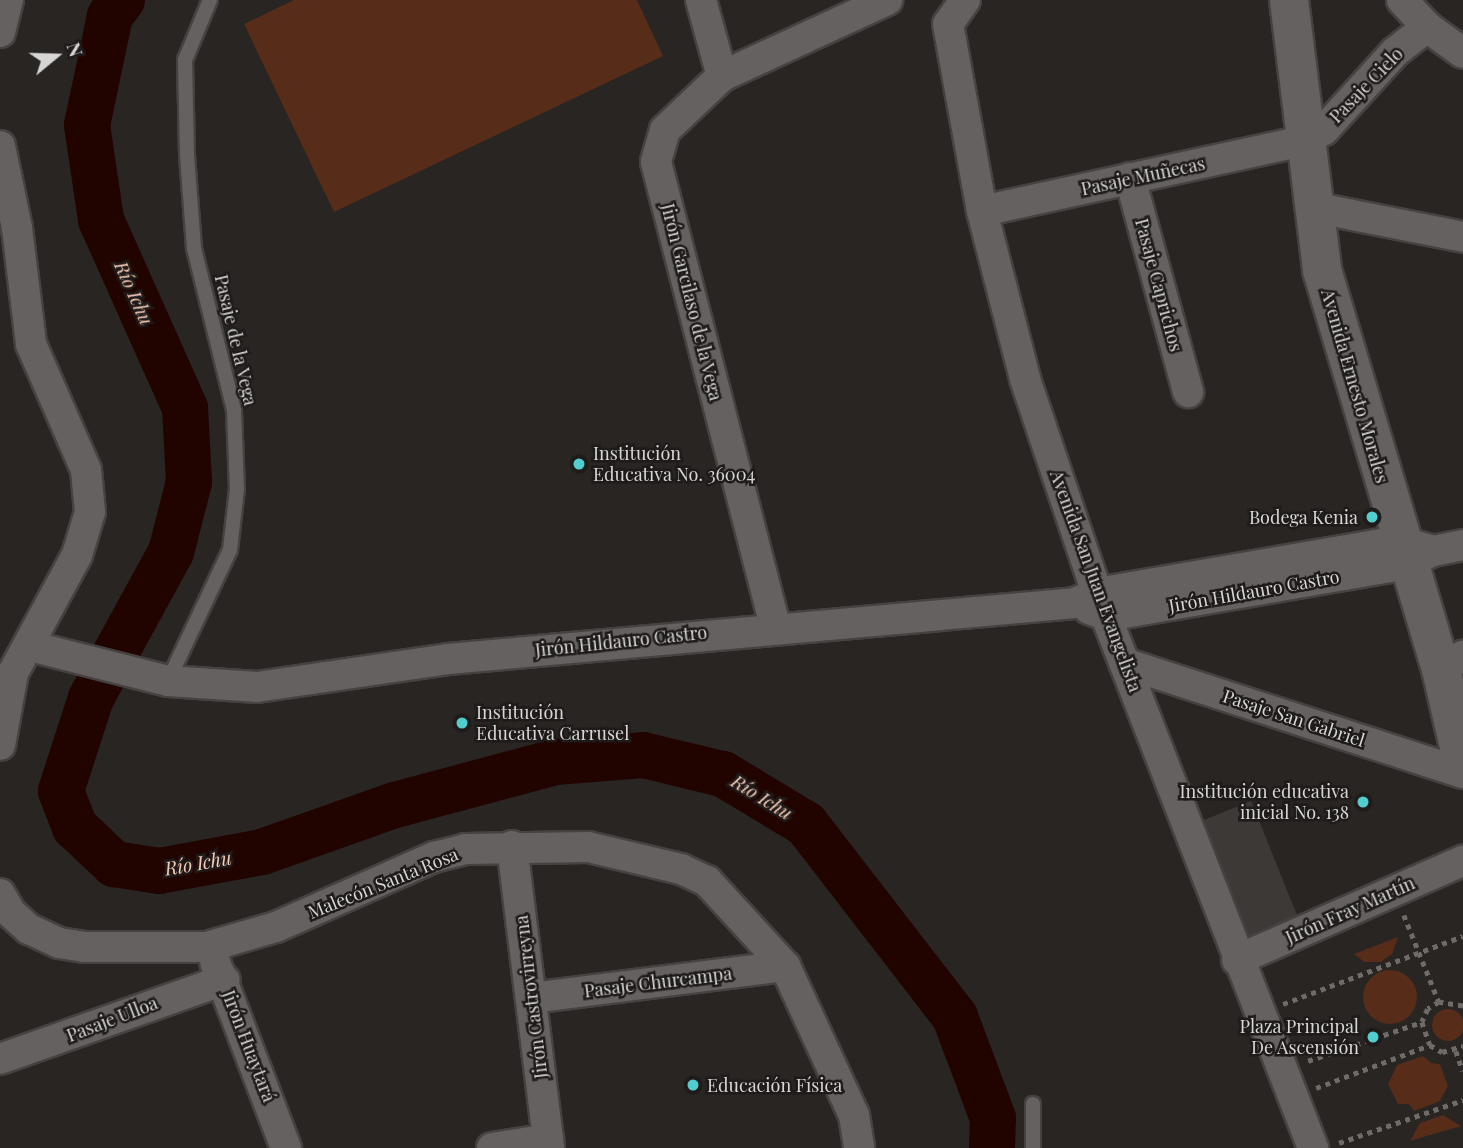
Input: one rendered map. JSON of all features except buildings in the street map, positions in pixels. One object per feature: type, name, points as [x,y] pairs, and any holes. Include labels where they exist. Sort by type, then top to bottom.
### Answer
[{"type":"street","points":[[0,32],[8,0]]},
{"type":"street","points":[[701,0],[722,76]]},
{"type":"street","name":"Jirón Garcilaso de la Vega","points":[[775,626],[656,162],[665,130],[722,76],[887,0]]},
{"type":"street","name":"Avenida San Juan Evangelista","points":[[965,0],[944,12],[982,211],[1025,379],[1093,604],[1124,663],[1237,960],[1313,1148]]},
{"type":"street","name":"Avenida Ernesto Morales","points":[[1289,0],[1303,141],[1322,270],[1413,552],[1452,663],[1463,764]]},
{"type":"street","points":[[1402,0],[1427,27],[1463,52]]},
{"type":"street","name":"Pasaje Cielo","points":[[1303,141],[1324,130],[1395,52],[1427,27]]},
{"type":"street","name":"Pasaje Muñecas","points":[[982,211],[1303,141]]},
{"type":"street","points":[[0,146],[17,228],[31,344],[86,470],[90,512],[77,555],[38,648],[13,673],[0,745]]},
{"type":"street","name":"Pasaje Caprichos","points":[[1130,178],[1188,392]]},
{"type":"street","points":[[1312,208],[1463,237]]},
{"type":"street","name":"Jirón Hildauro Castro","points":[[38,648],[168,681],[257,687],[292,685],[448,659],[775,626],[1093,604],[1463,545]]},
{"type":"street","name":"Pasaje San Gabriel","points":[[1124,663],[1463,773]]},
{"type":"street","name":"Malecón Santa Rosa","points":[[0,894],[11,913],[29,929],[59,943],[84,947],[207,947],[276,927],[434,857],[465,849],[512,846],[588,847],[681,869],[707,881],[785,966],[854,1115],[859,1148]]},
{"type":"street","name":"Jirón Castrovirreyna","points":[[512,846],[548,1143]]},
{"type":"street","name":"Jirón Fray Martín","points":[[1237,960],[1463,861]]},
{"type":"street","name":"Jirón Huaytará","points":[[207,947],[224,980],[288,1143]]},
{"type":"street","name":"Pasaje Churcampa","points":[[531,999],[785,966]]},
{"type":"street","name":"Pasaje Ulloa","points":[[0,1059],[224,980]]},
{"type":"street","points":[[492,1148],[548,1143]]},
{"type":"lane","name":"Pasaje de la Vega","points":[[168,681],[230,550],[237,489],[234,410],[194,248],[187,155],[185,60],[210,0]]},
{"type":"lane","points":[[1033,1104],[1033,1148]]},
{"type":"path","points":[[1402,911],[1440,1002]]},
{"type":"path","points":[[1272,1008],[1463,936]]},
{"type":"path","points":[[1463,1006],[1440,1002],[1428,1009],[1422,1022],[1430,1045],[1442,1052],[1456,1051],[1463,1046]]},
{"type":"path","points":[[1294,1066],[1422,1022]]},
{"type":"path","points":[[1303,1093],[1430,1045]]},
{"type":"path","points":[[1456,1051],[1463,1071]]},
{"type":"path","points":[[1325,1148],[1463,1100]]},
{"type":"shaded area","points":[[294,0],[637,0],[663,56],[334,212],[244,24]]},
{"type":"shaded area","points":[[1398,937],[1392,954],[1381,962],[1364,962],[1354,954]]},
{"type":"shaded area","points":[[1390,970],[1409,978],[1417,997],[1409,1016],[1390,1024],[1371,1016],[1363,997],[1371,978]]},
{"type":"shaded area","points":[[1448,1009],[1459,1014],[1464,1025],[1459,1036],[1448,1041],[1437,1036],[1432,1025],[1437,1014]]},
{"type":"shaded area","points":[[1423,1056],[1431,1063],[1440,1064],[1448,1086],[1440,1101],[1414,1111],[1409,1104],[1398,1104],[1388,1084],[1397,1065]]},
{"type":"shaded area","points":[[1443,1115],[1461,1126],[1410,1141],[1420,1123]]},
{"type":"waterway","name":"Río Ichu","points":[[122,0],[110,16],[87,125],[101,220],[185,408],[189,482],[171,552],[91,698],[61,791],[75,827],[114,864],[159,871],[262,852],[395,805],[555,762],[643,755],[723,774],[806,824],[955,1017],[993,1118],[992,1148]]},
{"type":"place","name":"Institución Educativa No. 36004","points":[[579,464]]},
{"type":"place","name":"Bodega Kenia","points":[[1372,517]]},
{"type":"place","name":"Institución Educativa Carrusel","points":[[462,723]]},
{"type":"place","name":"Institución educativa inicial No. 138","points":[[1363,802]]},
{"type":"place","name":"Plaza Principal De Ascensión","points":[[1373,1037]]},
{"type":"place","name":"Educación Física","points":[[693,1085]]}]
